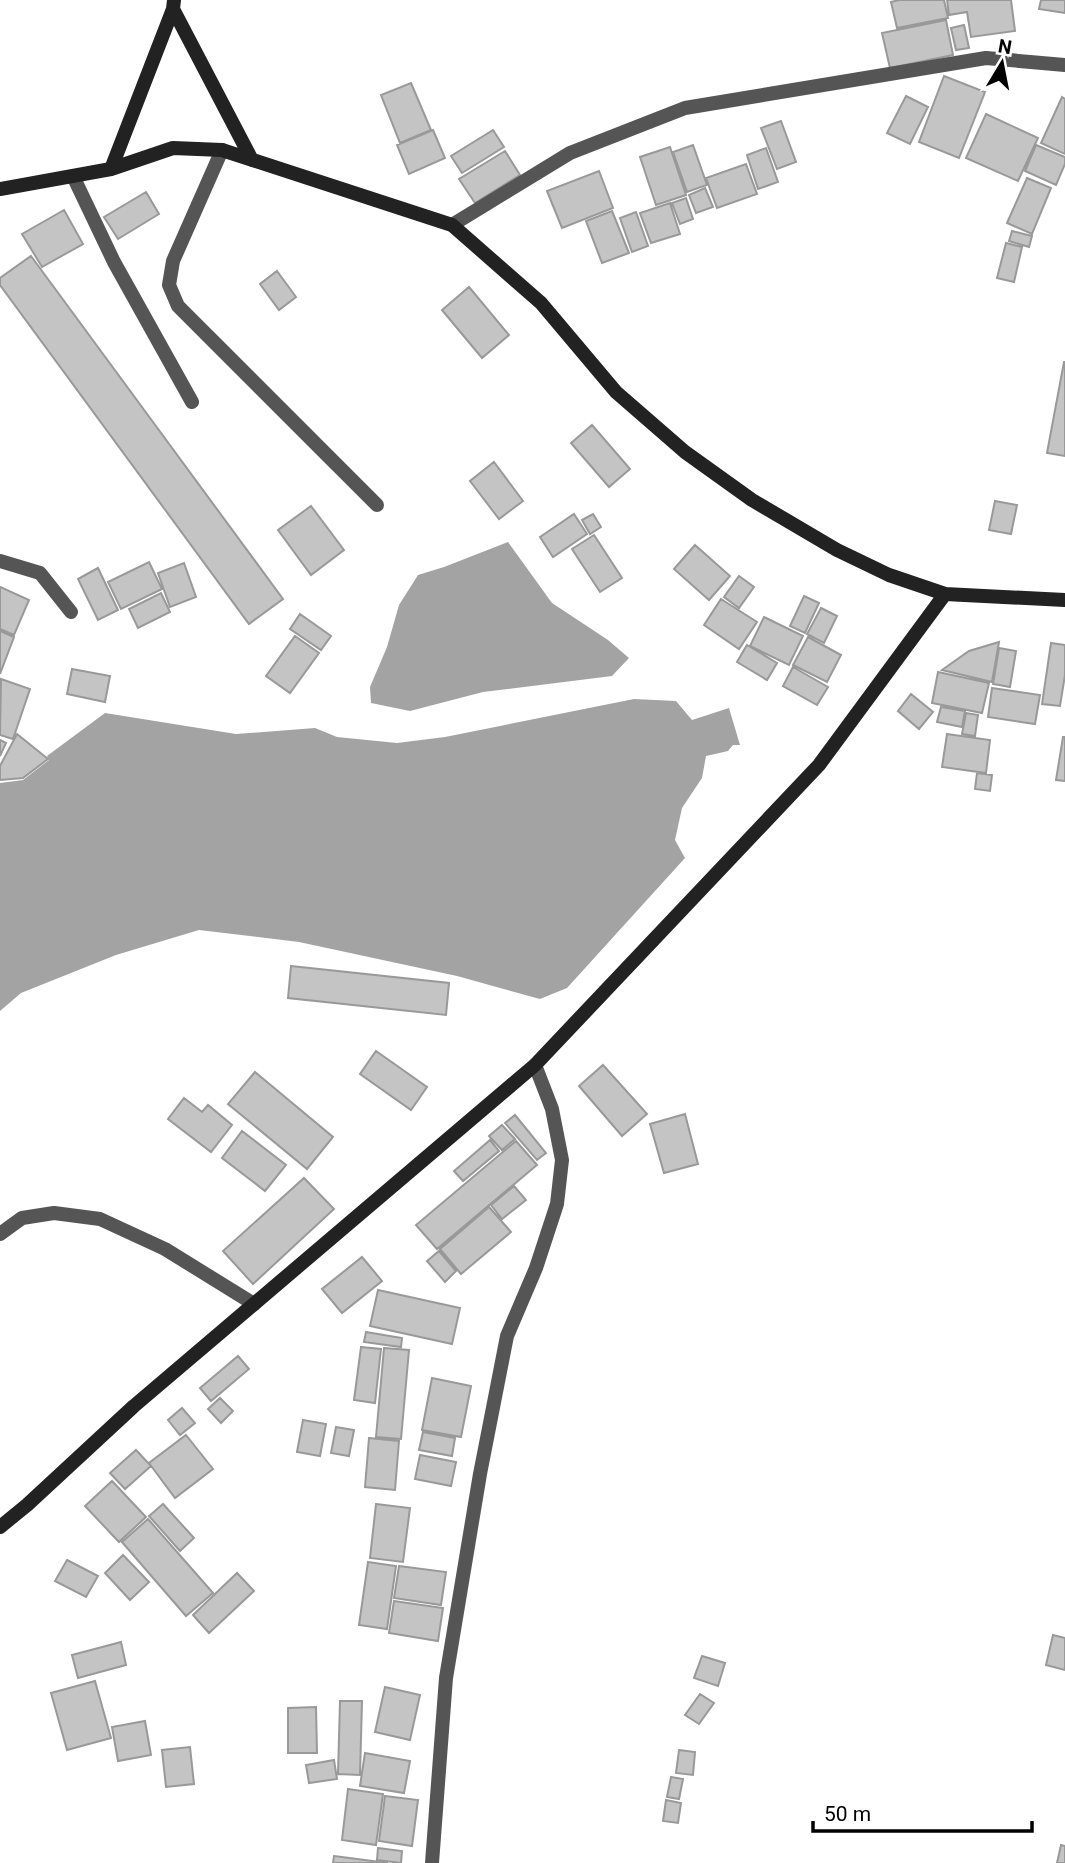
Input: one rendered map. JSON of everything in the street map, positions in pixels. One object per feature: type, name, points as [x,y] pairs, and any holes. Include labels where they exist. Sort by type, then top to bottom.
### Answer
[{"type":"main road","points":[[174,5],[252,160]]},
{"type":"main road","points":[[111,169],[174,5]]},
{"type":"main road","points":[[0,189],[111,169],[173,148],[222,150],[452,225],[541,303],[616,392],[685,452],[752,500],[836,550],[889,575],[945,594],[1065,600]]},
{"type":"main road","points":[[0,1527],[134,1406],[535,1065],[819,765],[945,594]]},
{"type":"street","points":[[452,225],[570,153],[685,108],[986,58],[1065,65]]},
{"type":"street","points":[[222,150],[173,261],[169,285],[173,295],[178,306],[377,505]]},
{"type":"street","points":[[72,176],[114,262],[192,402]]},
{"type":"street","points":[[0,561],[40,573],[71,612]]},
{"type":"street","points":[[432,1863],[446,1678],[480,1474],[507,1336],[536,1268],[557,1204],[562,1160],[552,1109],[535,1065]]},
{"type":"street","points":[[0,1234],[22,1218],[54,1213],[100,1219],[164,1249],[254,1304]]},
{"type":"shaded area","points":[[508,542],[552,603],[608,640],[629,658],[612,676],[483,692],[410,711],[371,703],[370,687],[387,647],[399,605],[418,575]]},
{"type":"shaded area","points":[[634,699],[676,701],[692,720],[729,708],[740,745],[733,745],[728,751],[706,756],[702,778],[682,808],[675,840],[685,858],[567,988],[540,999],[457,976],[299,942],[199,930],[116,955],[21,993],[0,1011],[0,783],[23,780],[49,760],[47,756],[105,713],[236,734],[315,728],[337,737],[397,743],[445,737]]},
{"type":"building","points":[[944,0],[948,18],[897,28],[891,2]]},
{"type":"building","points":[[947,0],[1011,0],[1015,31],[971,37],[967,12],[949,15]]},
{"type":"building","points":[[1041,0],[1065,0],[1065,13],[1039,9]]},
{"type":"building","points":[[946,20],[953,55],[890,68],[882,33]]},
{"type":"building","points":[[964,25],[969,48],[956,50],[951,28]]},
{"type":"building","points":[[944,76],[985,92],[959,158],[919,142]]},
{"type":"building","points":[[411,83],[431,130],[400,143],[381,95]]},
{"type":"building","points":[[906,96],[928,107],[910,144],[887,133]]},
{"type":"building","points":[[1062,97],[1065,99],[1065,154],[1041,143]]},
{"type":"building","points":[[986,114],[1038,138],[1018,181],[966,158]]},
{"type":"building","points":[[781,121],[796,162],[777,169],[761,128]]},
{"type":"building","points":[[433,130],[445,158],[409,174],[397,145]]},
{"type":"building","points":[[493,130],[504,147],[462,173],[451,156]]},
{"type":"building","points":[[693,145],[707,185],[687,192],[673,152]]},
{"type":"building","points":[[1036,145],[1065,157],[1065,164],[1056,185],[1025,171]]},
{"type":"building","points":[[670,147],[686,195],[656,205],[640,157]]},
{"type":"building","points":[[766,148],[778,182],[758,189],[747,155]]},
{"type":"building","points":[[505,151],[520,175],[475,203],[459,179]]},
{"type":"building","points":[[746,164],[757,194],[717,208],[706,178]]},
{"type":"building","points":[[599,171],[613,208],[562,228],[547,191]]},
{"type":"building","points":[[1027,178],[1051,188],[1032,234],[1007,223]]},
{"type":"building","points":[[705,188],[713,207],[696,213],[689,195]]},
{"type":"building","points":[[146,192],[159,214],[118,239],[104,217]]},
{"type":"building","points":[[686,198],[693,219],[680,224],[672,203]]},
{"type":"building","points":[[670,203],[680,234],[651,243],[640,213]]},
{"type":"building","points":[[64,210],[83,244],[42,267],[22,234]]},
{"type":"building","points":[[612,211],[629,253],[602,263],[586,221]]},
{"type":"building","points":[[636,212],[648,246],[632,252],[620,218]]},
{"type":"building","points":[[1012,231],[1032,236],[1029,247],[1009,241]]},
{"type":"building","points":[[1006,243],[1022,247],[1014,282],[997,278]]},
{"type":"building","points":[[31,256],[283,599],[249,624],[0,285],[0,278]]},
{"type":"building","points":[[277,271],[296,297],[279,310],[260,284]]},
{"type":"building","points":[[469,287],[509,335],[482,358],[442,310]]},
{"type":"building","points":[[1065,362],[1065,456],[1047,453]]},
{"type":"building","points":[[592,425],[630,469],[609,487],[571,443]]},
{"type":"building","points":[[494,462],[523,501],[499,519],[470,481]]},
{"type":"building","points":[[995,501],[1017,505],[1011,534],[989,530]]},
{"type":"building","points":[[311,506],[344,550],[311,575],[278,530]]},
{"type":"building","points":[[574,514],[587,534],[553,557],[540,537]]},
{"type":"building","points":[[593,514],[601,527],[590,534],[582,520]]},
{"type":"building","points":[[594,535],[622,578],[600,592],[572,549]]},
{"type":"building","points":[[695,545],[730,576],[709,600],[674,569]]},
{"type":"building","points":[[149,562],[162,589],[121,609],[108,582]]},
{"type":"building","points":[[184,563],[196,597],[170,607],[158,573]]},
{"type":"building","points":[[98,568],[118,610],[98,620],[78,579]]},
{"type":"building","points":[[739,576],[754,587],[739,608],[724,597]]},
{"type":"building","points":[[0,587],[29,600],[14,635],[0,629]]},
{"type":"building","points":[[161,593],[170,612],[138,628],[129,609]]},
{"type":"building","points":[[804,596],[819,603],[805,633],[790,626]]},
{"type":"building","points":[[721,599],[757,622],[739,649],[704,625]]},
{"type":"building","points":[[821,608],[837,616],[824,643],[807,634]]},
{"type":"building","points":[[300,614],[331,636],[321,650],[290,629]]},
{"type":"building","points":[[764,617],[803,636],[789,665],[750,646]]},
{"type":"building","points":[[0,631],[14,637],[0,674]]},
{"type":"building","points":[[295,636],[319,653],[290,693],[266,676]]},
{"type":"building","points":[[808,637],[841,655],[827,682],[793,665]]},
{"type":"building","points":[[999,642],[992,682],[942,670],[969,651]]},
{"type":"building","points":[[1051,643],[1065,645],[1065,675],[1060,706],[1042,704]]},
{"type":"building","points":[[747,645],[777,663],[767,680],[737,662]]},
{"type":"building","points":[[999,648],[1016,651],[1010,687],[993,684]]},
{"type":"building","points":[[793,667],[828,687],[817,705],[783,686]]},
{"type":"building","points":[[72,669],[110,676],[105,702],[67,694]]},
{"type":"building","points":[[938,672],[989,683],[982,713],[932,703]]},
{"type":"building","points":[[1,679],[30,689],[13,739],[0,735]]},
{"type":"building","points":[[992,688],[1040,695],[1035,724],[988,717]]},
{"type":"building","points":[[911,694],[933,712],[919,729],[898,711]]},
{"type":"building","points":[[941,707],[965,711],[962,727],[937,722]]},
{"type":"building","points":[[966,713],[978,715],[975,736],[962,734]]},
{"type":"building","points":[[17,734],[48,759],[23,778],[0,780],[0,766]]},
{"type":"building","points":[[947,734],[990,740],[986,773],[942,767]]},
{"type":"building","points":[[1065,737],[1065,781],[1056,780]]},
{"type":"building","points":[[0,740],[6,743],[0,756]]},
{"type":"building","points":[[977,773],[992,775],[990,791],[975,789]]},
{"type":"building","points":[[291,966],[449,983],[446,1015],[288,998]]},
{"type":"building","points":[[376,1051],[427,1087],[411,1110],[360,1074]]},
{"type":"building","points":[[603,1065],[647,1114],[622,1136],[579,1086]]},
{"type":"building","points":[[255,1072],[333,1137],[307,1169],[228,1104]]},
{"type":"building","points":[[184,1098],[202,1112],[208,1105],[232,1125],[211,1152],[168,1119]]},
{"type":"building","points":[[685,1114],[698,1164],[664,1173],[650,1124]]},
{"type":"building","points":[[515,1115],[546,1153],[537,1160],[505,1123]]},
{"type":"building","points":[[502,1125],[515,1139],[502,1150],[489,1136]]},
{"type":"building","points":[[242,1131],[286,1165],[265,1191],[222,1158]]},
{"type":"building","points":[[490,1140],[499,1151],[463,1181],[454,1171]]},
{"type":"building","points":[[516,1141],[537,1165],[437,1249],[416,1225]]},
{"type":"building","points":[[304,1178],[334,1209],[253,1284],[223,1251]]},
{"type":"building","points":[[514,1186],[526,1200],[502,1219],[491,1205]]},
{"type":"building","points":[[489,1207],[511,1232],[461,1274],[440,1249]]},
{"type":"building","points":[[439,1251],[456,1271],[445,1282],[427,1261]]},
{"type":"building","points":[[362,1257],[382,1281],[342,1313],[322,1289]]},
{"type":"building","points":[[378,1290],[460,1308],[452,1344],[370,1326]]},
{"type":"building","points":[[366,1332],[402,1338],[401,1347],[364,1342]]},
{"type":"building","points":[[361,1347],[381,1349],[375,1403],[354,1400]]},
{"type":"building","points":[[384,1348],[409,1350],[401,1439],[376,1437]]},
{"type":"building","points":[[238,1356],[249,1369],[211,1401],[200,1388]]},
{"type":"building","points":[[432,1378],[471,1386],[461,1437],[422,1430]]},
{"type":"building","points":[[220,1398],[233,1411],[221,1423],[208,1409]]},
{"type":"building","points":[[182,1408],[195,1423],[180,1435],[168,1420]]},
{"type":"building","points":[[303,1420],[326,1424],[320,1456],[297,1452]]},
{"type":"building","points":[[336,1427],[354,1430],[349,1456],[331,1453]]},
{"type":"building","points":[[423,1432],[455,1438],[452,1456],[419,1450]]},
{"type":"building","points":[[186,1435],[213,1469],[175,1498],[149,1463]]},
{"type":"building","points":[[369,1438],[399,1441],[395,1490],[365,1487]]},
{"type":"building","points":[[136,1450],[151,1466],[125,1489],[110,1473]]},
{"type":"building","points":[[420,1455],[456,1462],[451,1486],[415,1479]]},
{"type":"building","points":[[112,1481],[146,1517],[119,1542],[85,1506]]},
{"type":"building","points":[[163,1504],[194,1538],[180,1551],[149,1516]]},
{"type":"building","points":[[376,1504],[410,1508],[403,1562],[370,1558]]},
{"type":"building","points":[[148,1519],[213,1593],[186,1616],[122,1542]]},
{"type":"building","points":[[123,1555],[149,1582],[130,1600],[105,1573]]},
{"type":"building","points":[[67,1560],[98,1576],[86,1597],[55,1581]]},
{"type":"building","points":[[368,1562],[396,1566],[387,1629],[359,1625]]},
{"type":"building","points":[[399,1566],[446,1572],[441,1605],[394,1598]]},
{"type":"building","points":[[237,1573],[254,1591],[209,1633],[193,1615]]},
{"type":"building","points":[[394,1601],[443,1608],[438,1641],[389,1633]]},
{"type":"building","points":[[1053,1635],[1065,1638],[1065,1670],[1046,1665]]},
{"type":"building","points":[[121,1642],[126,1665],[78,1678],[72,1655]]},
{"type":"building","points":[[702,1656],[725,1663],[718,1686],[694,1678]]},
{"type":"building","points":[[95,1681],[111,1738],[67,1750],[51,1693]]},
{"type":"building","points":[[385,1687],[420,1695],[410,1740],[375,1732]]},
{"type":"building","points":[[700,1694],[714,1703],[699,1724],[685,1715]]},
{"type":"building","points":[[340,1701],[362,1701],[360,1775],[338,1774]]},
{"type":"building","points":[[316,1707],[317,1753],[288,1753],[288,1708]]},
{"type":"building","points":[[145,1721],[151,1755],[118,1761],[112,1727]]},
{"type":"building","points":[[190,1747],[194,1784],[166,1787],[162,1750]]},
{"type":"building","points":[[679,1750],[695,1752],[693,1775],[676,1773]]},
{"type":"building","points":[[365,1753],[410,1761],[404,1793],[360,1786]]},
{"type":"building","points":[[334,1760],[337,1779],[309,1783],[306,1765]]},
{"type":"building","points":[[671,1777],[683,1779],[679,1799],[667,1797]]},
{"type":"building","points":[[348,1789],[383,1794],[376,1845],[342,1840]]},
{"type":"building","points":[[385,1796],[418,1800],[412,1846],[379,1841]]},
{"type":"building","points":[[666,1800],[681,1803],[678,1823],[663,1821]]},
{"type":"building","points":[[1061,1845],[1065,1846],[1065,1863],[1057,1863]]},
{"type":"building","points":[[378,1848],[402,1851],[401,1863],[377,1860]]},
{"type":"building","points":[[334,1856],[388,1863],[333,1863]]}]
